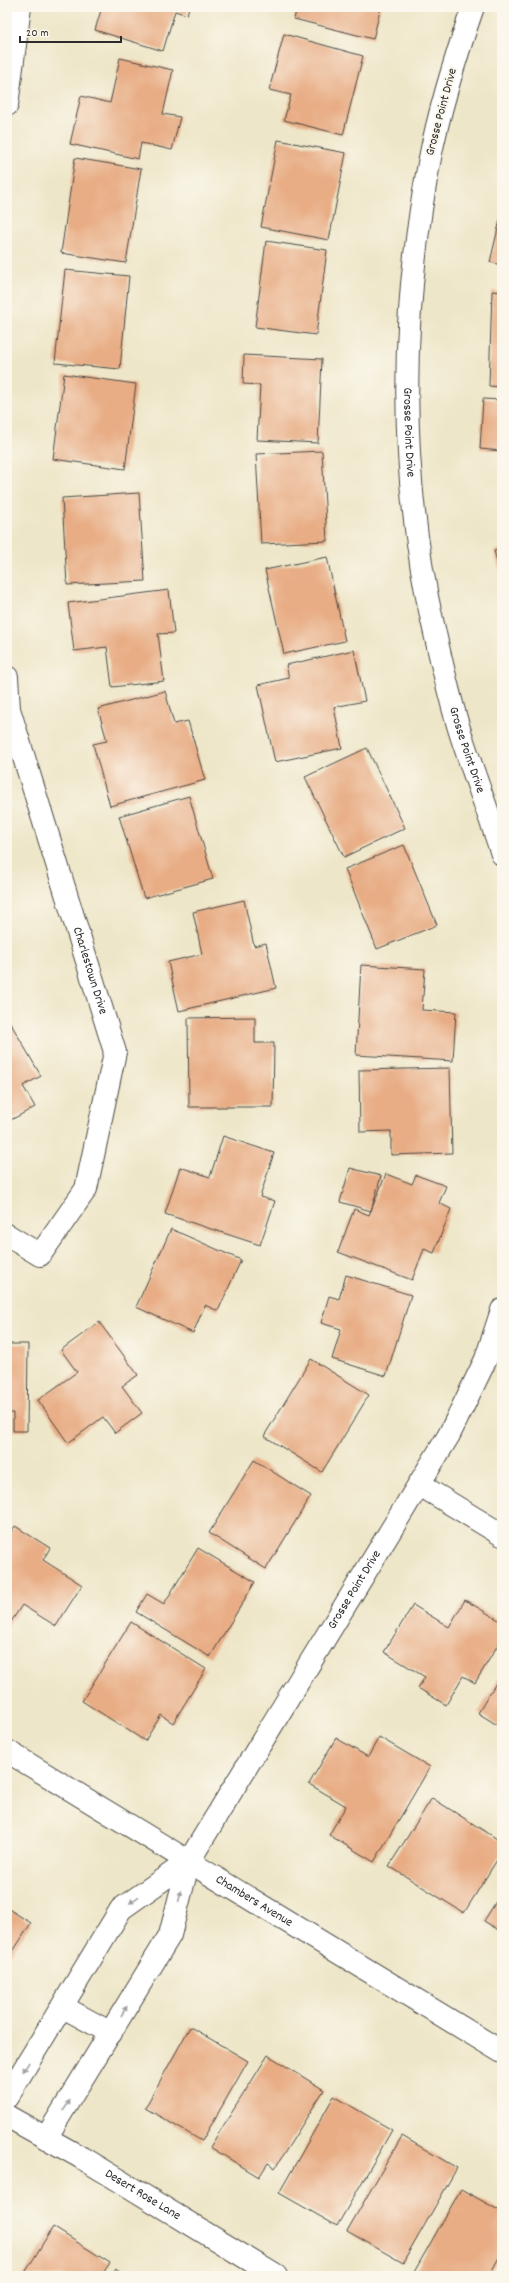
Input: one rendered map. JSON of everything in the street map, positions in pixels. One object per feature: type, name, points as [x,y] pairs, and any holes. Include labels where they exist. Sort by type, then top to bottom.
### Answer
[{"type":"street","points":[[7,105],[20,7]]},
{"type":"street","name":"Grosse Point Drive","points":[[473,7],[458,50],[430,156],[412,274],[407,378],[413,509],[433,628],[460,733],[502,854]]},
{"type":"street","name":"Charlestown Drive","points":[[7,677],[9,709],[115,1052],[86,1189],[40,1255],[7,1235]]},
{"type":"street","name":"Grosse Point Drive","points":[[189,1861],[420,1485],[449,1435],[486,1359],[502,1310]]},
{"type":"street","points":[[420,1485],[502,1535]]},
{"type":"street","name":"Chambers Avenue","points":[[7,1751],[502,2052]]},
{"type":"street","points":[[7,2097],[63,2007],[121,1909],[189,1861]]},
{"type":"street","points":[[46,2138],[170,1935],[189,1861]]},
{"type":"street","points":[[63,2007],[111,2033]]},
{"type":"street","name":"Desert Rose Lane","points":[[7,2116],[82,2158],[276,2276]]},
{"type":"building","points":[[102,7],[189,7],[187,15],[175,11],[163,51],[95,30]]},
{"type":"building","points":[[297,7],[381,7],[373,39],[294,19]]},
{"type":"building","points":[[284,34],[363,56],[343,135],[284,120],[291,95],[269,90]]},
{"type":"building","points":[[120,58],[173,70],[163,114],[180,117],[172,150],[141,143],[138,159],[70,144],[81,96],[110,103]]},
{"type":"building","points":[[278,140],[346,153],[329,240],[261,227]]},
{"type":"building","points":[[75,158],[141,169],[126,263],[61,253]]},
{"type":"building","points":[[502,216],[502,265],[490,262]]},
{"type":"building","points":[[266,241],[327,250],[316,335],[255,327]]},
{"type":"building","points":[[65,270],[129,276],[120,369],[55,363]]},
{"type":"building","points":[[492,291],[502,292],[502,387],[489,386]]},
{"type":"building","points":[[244,355],[322,359],[318,443],[257,440],[260,385],[243,384]]},
{"type":"building","points":[[64,374],[136,384],[125,469],[53,459]]},
{"type":"building","points":[[483,399],[502,400],[502,451],[480,449]]},
{"type":"building","points":[[322,451],[327,541],[261,544],[256,454]]},
{"type":"building","points":[[139,493],[145,581],[67,585],[62,498]]},
{"type":"building","points":[[502,549],[502,578],[494,551]]},
{"type":"building","points":[[327,557],[345,641],[284,654],[265,570]]},
{"type":"building","points":[[169,590],[174,633],[158,634],[164,681],[112,687],[107,647],[74,651],[68,603]]},
{"type":"building","points":[[354,650],[365,701],[334,707],[342,748],[275,762],[258,685],[289,678],[286,665]]},
{"type":"building","points":[[165,691],[174,724],[188,721],[205,780],[110,806],[93,744],[107,741],[98,709]]},
{"type":"building","points":[[367,748],[405,828],[344,857],[305,777]]},
{"type":"building","points":[[189,796],[213,879],[144,898],[119,816]]},
{"type":"building","points":[[404,845],[437,925],[377,949],[345,869]]},
{"type":"building","points":[[244,900],[254,946],[266,943],[276,988],[179,1011],[168,962],[202,954],[193,912]]},
{"type":"building","points":[[361,965],[425,969],[422,1010],[456,1012],[453,1061],[356,1055]]},
{"type":"building","points":[[7,1017],[41,1076],[23,1086],[35,1107],[7,1122]]},
{"type":"building","points":[[255,1017],[255,1043],[274,1043],[273,1107],[189,1107],[188,1018]]},
{"type":"building","points":[[450,1068],[452,1153],[391,1155],[391,1131],[360,1132],[359,1070]]},
{"type":"building","points":[[223,1136],[274,1153],[260,1197],[275,1201],[260,1245],[165,1214],[180,1167],[210,1177]]},
{"type":"building","points":[[350,1168],[381,1176],[371,1211],[340,1202]]},
{"type":"building","points":[[386,1174],[412,1184],[416,1175],[446,1186],[439,1203],[451,1209],[434,1253],[424,1249],[412,1280],[338,1252],[354,1209],[369,1215]]},
{"type":"building","points":[[171,1229],[241,1260],[218,1311],[205,1305],[193,1333],[136,1307]]},
{"type":"building","points":[[346,1275],[411,1295],[386,1376],[332,1359],[341,1329],[321,1323],[329,1296],[339,1299]]},
{"type":"building","points":[[99,1322],[138,1375],[122,1386],[142,1413],[115,1433],[103,1417],[68,1443],[38,1400],[77,1372],[61,1350]]},
{"type":"building","points":[[7,1344],[28,1344],[27,1431],[13,1431],[13,1413],[7,1413]]},
{"type":"building","points":[[311,1359],[369,1395],[322,1472],[264,1436]]},
{"type":"building","points":[[254,1460],[311,1496],[266,1569],[209,1533]]},
{"type":"building","points":[[15,1526],[50,1548],[43,1560],[82,1585],[56,1626],[22,1605],[7,1628],[7,1538]]},
{"type":"building","points":[[198,1548],[255,1582],[210,1657],[136,1612],[147,1594],[164,1604]]},
{"type":"building","points":[[465,1600],[502,1622],[502,1638],[475,1683],[463,1676],[446,1705],[418,1688],[425,1677],[384,1652],[413,1605],[449,1627]]},
{"type":"building","points":[[131,1622],[206,1669],[173,1723],[161,1715],[145,1741],[82,1701]]},
{"type":"building","points":[[502,1673],[502,1728],[478,1713]]},
{"type":"building","points":[[379,1737],[430,1767],[374,1862],[329,1835],[346,1806],[309,1784],[336,1738],[368,1757]]},
{"type":"building","points":[[432,1798],[502,1842],[502,1852],[464,1913],[389,1866]]},
{"type":"building","points":[[502,1892],[502,1932],[484,1921]]},
{"type":"building","points":[[7,1908],[31,1923],[7,1961]]},
{"type":"building","points":[[190,2027],[248,2061],[202,2141],[145,2108]]},
{"type":"building","points":[[268,2055],[324,2090],[275,2168],[268,2163],[259,2177],[210,2147]]},
{"type":"building","points":[[334,2096],[392,2130],[337,2226],[279,2193]]},
{"type":"building","points":[[402,2136],[457,2168],[403,2263],[347,2231]]},
{"type":"building","points":[[461,2189],[502,2212],[502,2252],[489,2276],[416,2276],[413,2274]]},
{"type":"building","points":[[53,2227],[110,2263],[101,2276],[23,2276]]},
{"type":"building","points":[[116,2268],[129,2276],[111,2276]]}]
